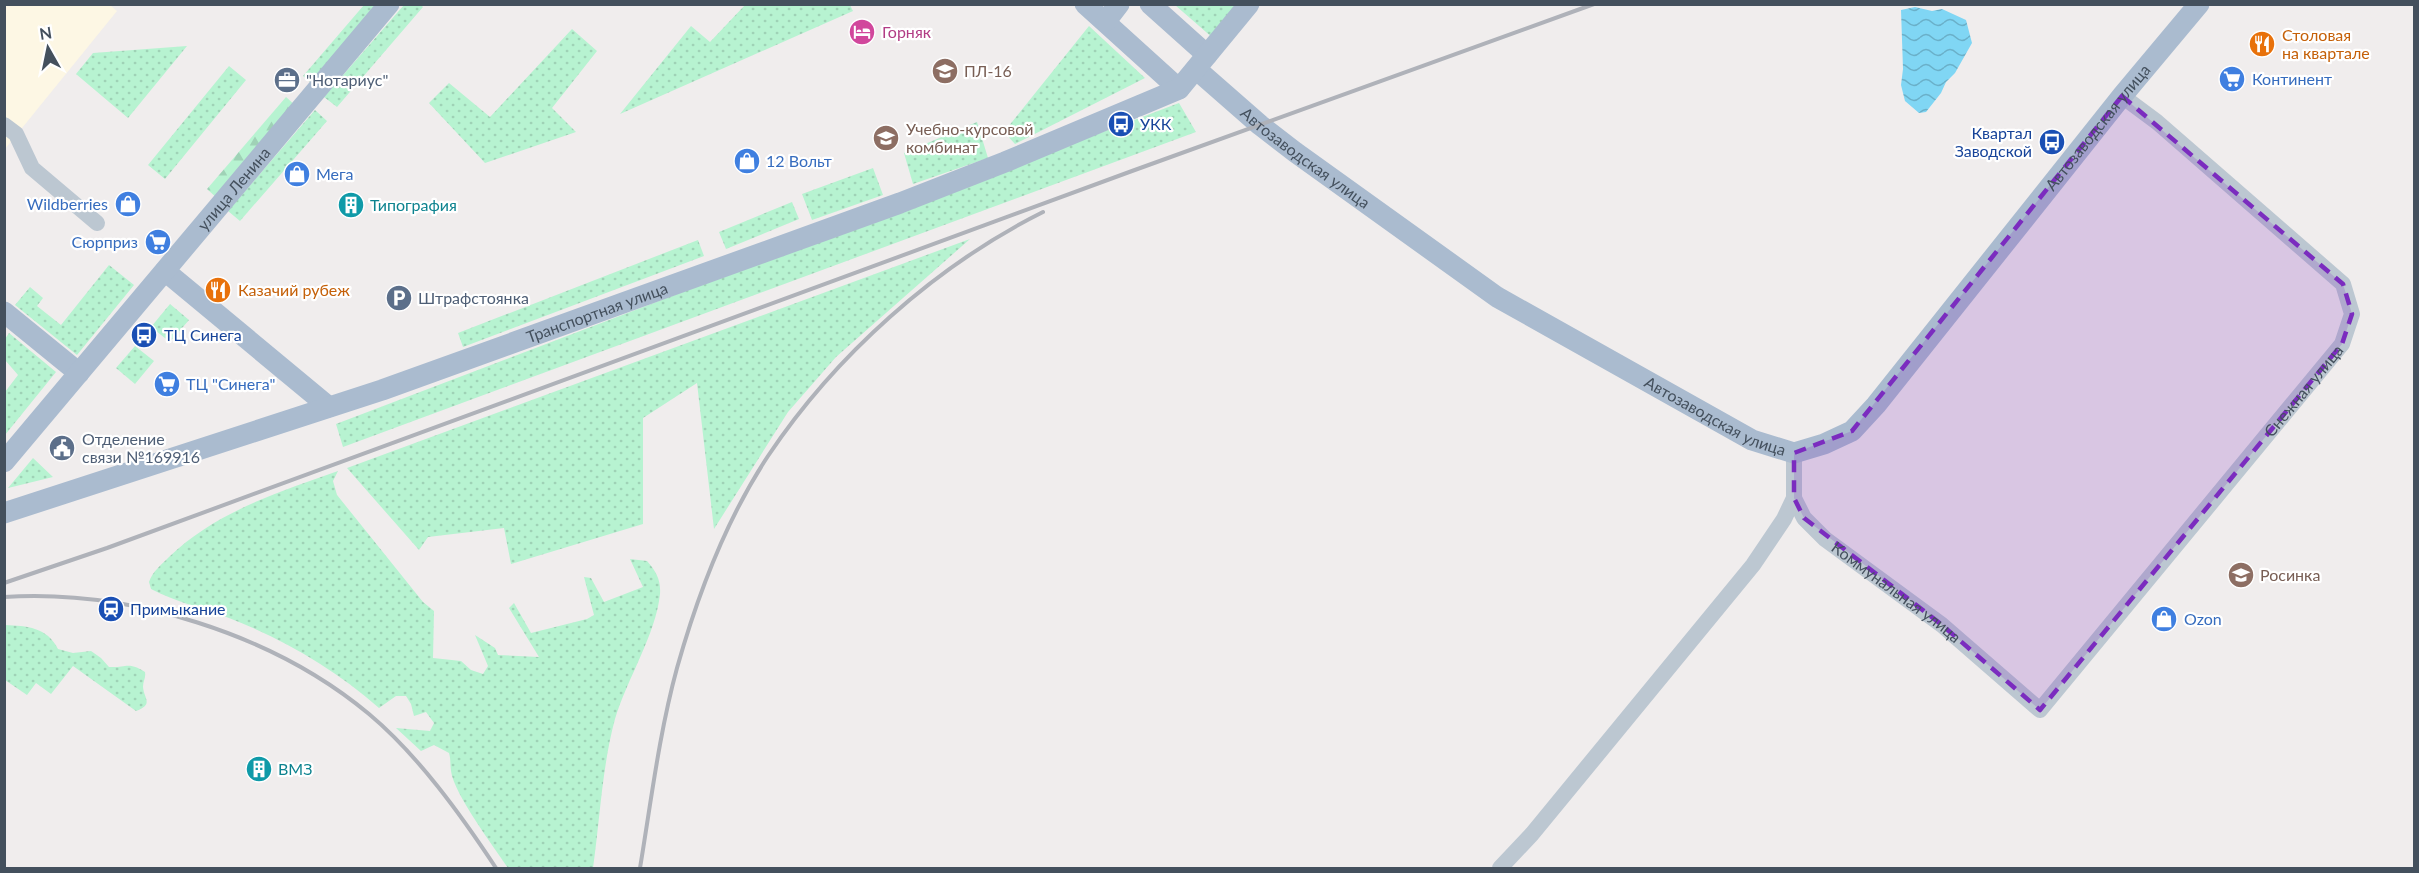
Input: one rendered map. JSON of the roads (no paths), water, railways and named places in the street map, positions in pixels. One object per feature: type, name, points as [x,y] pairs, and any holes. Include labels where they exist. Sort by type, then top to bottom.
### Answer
[{"type":"main road","name":"улица Ленина","points":[[4,462],[389,4]]},
{"type":"main road","points":[[1085,4],[1179,89],[1249,4]]},
{"type":"main road","points":[[1106,21],[1119,4]]},
{"type":"main road","name":"Автозаводская улица","points":[[1150,4],[1260,125],[1497,297],[1752,440],[1794,453],[1824,444],[1852,431],[1876,405],[2122,96],[2199,4]]},
{"type":"main road","name":"Транспортная улица","points":[[4,513],[328,407],[900,203],[1179,89]]},
{"type":"main road","points":[[165,271],[328,407]]},
{"type":"main road","points":[[4,312],[79,374]]},
{"type":"street","name":"Снежная улица","points":[[2040,710],[2342,344],[2352,314],[2343,284],[2157,122],[2122,96]]},
{"type":"street","points":[[4,125],[16,134],[32,168],[97,223]]},
{"type":"street","points":[[1500,868],[1532,834],[1753,566],[1784,519],[1794,498],[1794,453]]},
{"type":"street","name":"Коммунальная улица","points":[[1794,498],[1804,518],[1825,539],[1942,625],[2040,710]]},
{"type":"water","points":[[1915,7],[1932,11],[1942,9],[1966,20],[1972,43],[1941,93],[1926,112],[1919,113],[1905,101],[1901,85],[1903,69],[1901,10]]},
{"type":"railway","points":[[4,583],[107,548],[1132,171],[1594,4]]},
{"type":"railway","points":[[640,868],[660,743],[677,668],[704,586],[726,532],[753,480],[795,419],[824,383],[890,317],[964,259],[1043,212]]},
{"type":"railway","points":[[4,597],[52,596],[149,609],[197,622],[289,661],[331,686],[387,730],[438,786],[496,868]]},
{"type":"place","name":"Горняк","points":[[862,32]]},
{"type":"place","name":"Столовая на квартале","points":[[2262,44]]},
{"type":"place","name":"ПЛ-16","points":[[945,71]]},
{"type":"place","name":"Континент","points":[[2232,79]]},
{"type":"place","name":"\"Нотариус\"","points":[[287,80]]},
{"type":"place","name":"УКК","points":[[1121,124]]},
{"type":"place","name":"Учебно-курсовой комбинат","points":[[886,138]]},
{"type":"place","name":"Квартал Заводской","points":[[2052,142]]},
{"type":"place","name":"12 Вольт","points":[[747,161]]},
{"type":"place","name":"Мега","points":[[297,174]]},
{"type":"place","name":"Wildberries","points":[[128,204]]},
{"type":"place","name":"Типография","points":[[351,205]]},
{"type":"place","name":"Сюрприз","points":[[158,242]]},
{"type":"place","name":"Казачий рубеж","points":[[218,290]]},
{"type":"place","name":"Штрафстоянка","points":[[399,298]]},
{"type":"place","name":"ТЦ Синега","points":[[144,335]]},
{"type":"place","name":"ТЦ \"Синега\"","points":[[167,384]]},
{"type":"place","name":"Отделение связи №169916","points":[[62,448]]},
{"type":"place","name":"Росинка","points":[[2241,575]]},
{"type":"place","name":"Примыкание","points":[[111,609]]},
{"type":"place","name":"Ozon","points":[[2164,619]]},
{"type":"place","name":"ВМЗ","points":[[259,769]]}]
